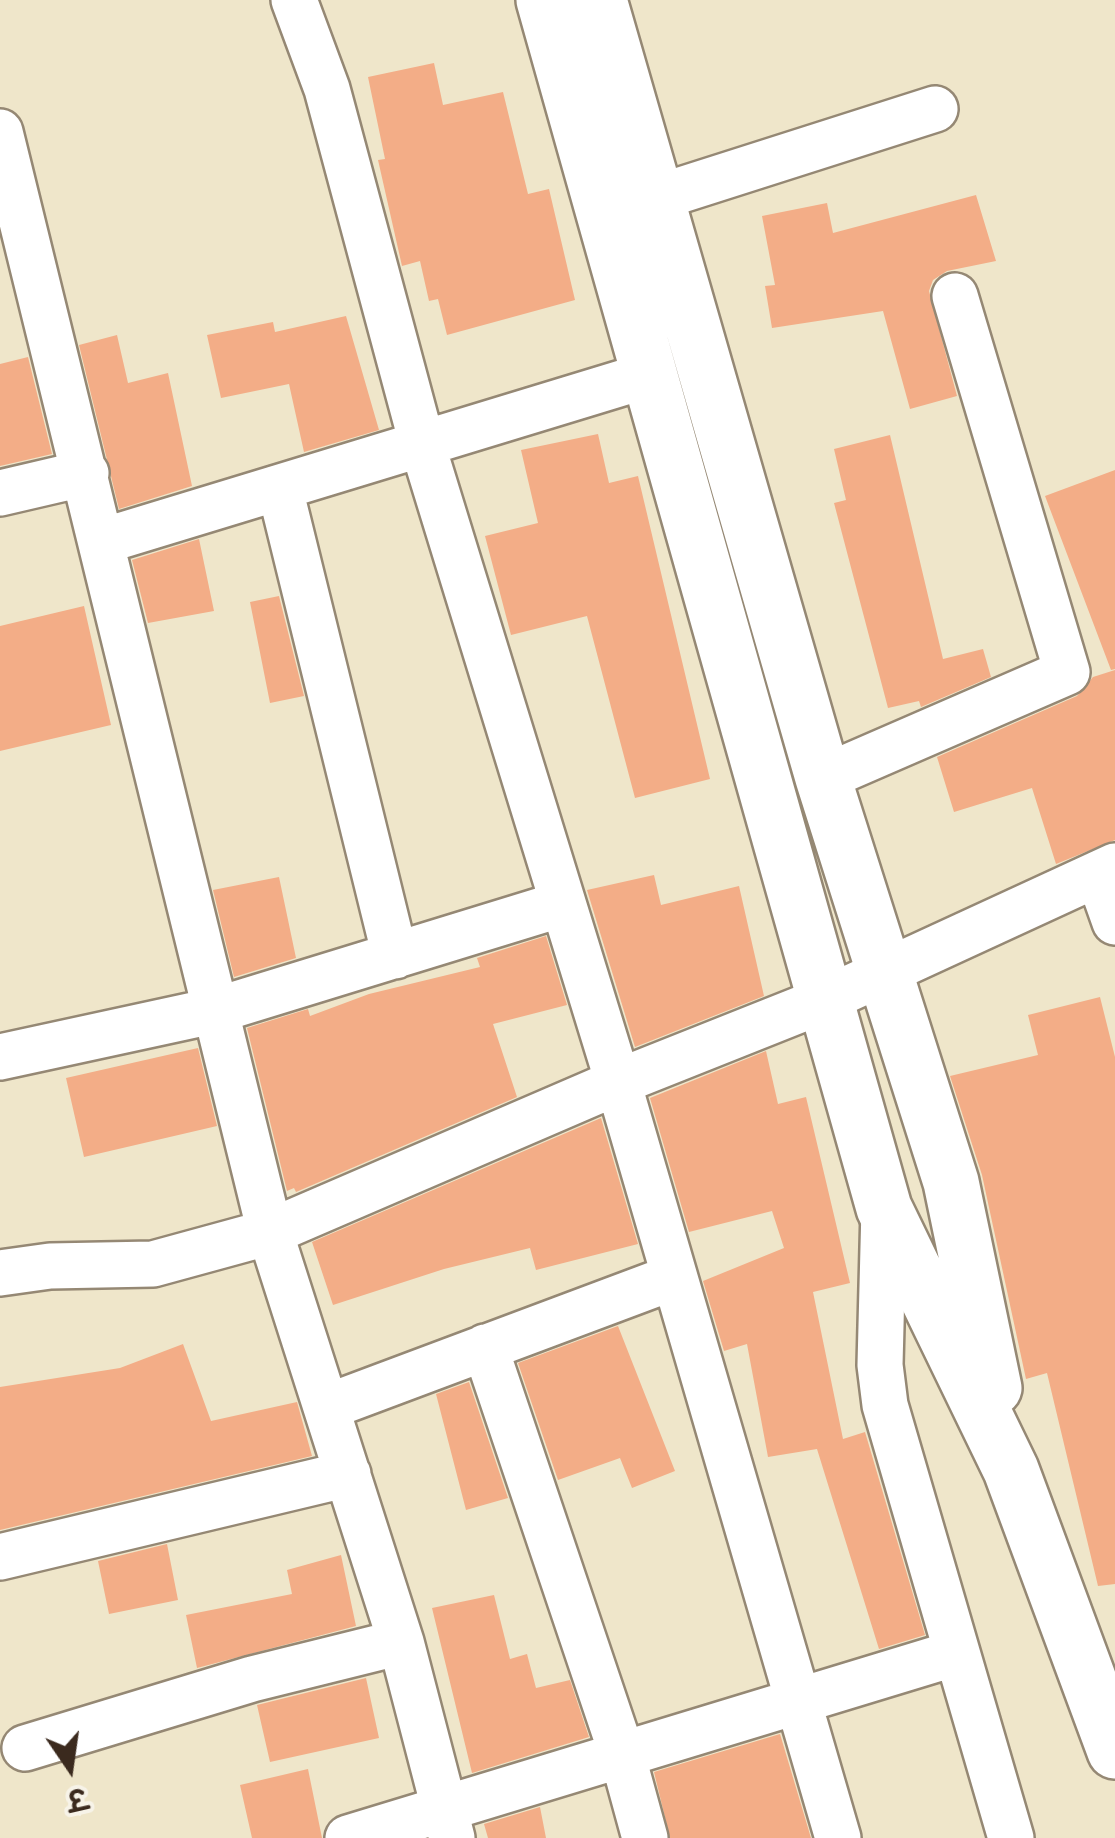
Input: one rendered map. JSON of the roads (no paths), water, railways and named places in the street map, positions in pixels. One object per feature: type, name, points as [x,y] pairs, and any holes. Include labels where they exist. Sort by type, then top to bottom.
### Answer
[{"type":"street","points":[[294,0],[327,88],[423,447],[618,1082],[838,1838]]},
{"type":"street","points":[[544,0],[884,1208],[1011,1470],[1115,1751]]},
{"type":"street","points":[[600,0],[823,778],[951,1182],[1011,1470]]},
{"type":"street","points":[[656,198],[934,109]]},
{"type":"street","points":[[578,124],[632,112]]},
{"type":"street","points":[[0,132],[270,1232],[402,1642],[449,1822]]},
{"type":"street","points":[[823,778],[1067,672],[956,296]]},
{"type":"street","points":[[102,541],[423,447],[648,375]]},
{"type":"street","points":[[0,493],[86,473]]},
{"type":"street","points":[[280,489],[395,956]]},
{"type":"street","points":[[0,1273],[153,1264],[270,1232],[618,1082],[824,1000],[1107,870],[1115,922]]},
{"type":"street","points":[[0,1057],[217,1010],[562,904]]},
{"type":"street","points":[[884,1208],[880,1365],[885,1405],[1011,1838]]},
{"type":"street","points":[[326,1407],[674,1277]]},
{"type":"street","points":[[485,1348],[622,1754],[645,1838]]},
{"type":"street","points":[[0,1556],[348,1474]]},
{"type":"street","points":[[25,1748],[252,1680],[402,1642]]},
{"type":"street","points":[[348,1838],[449,1822],[622,1754],[956,1653]]}]
